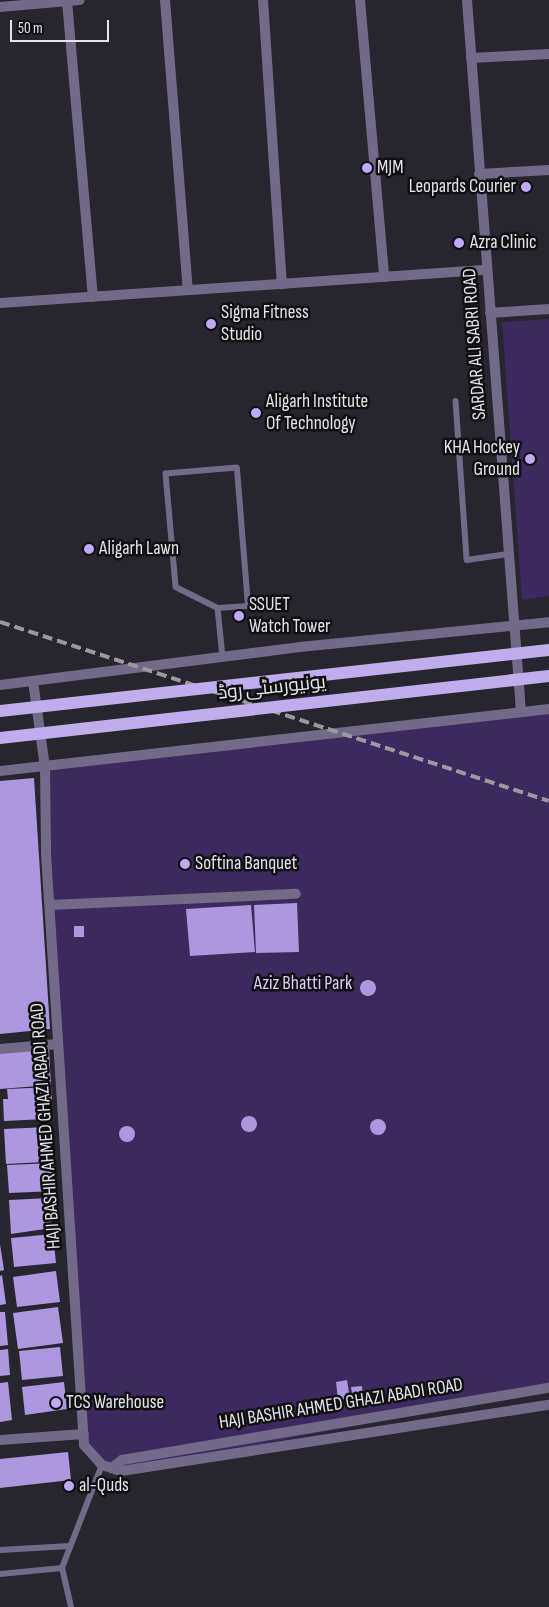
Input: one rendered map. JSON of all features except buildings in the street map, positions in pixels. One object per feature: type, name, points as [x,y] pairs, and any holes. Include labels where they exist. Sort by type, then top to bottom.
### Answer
[{"type":"main road","name":"یونیورسٹی روڈ","points":[[0,711],[549,650]]},
{"type":"main road","name":"یونیورسٹی روڈ","points":[[0,738],[549,676]]},
{"type":"street","points":[[0,7],[80,0]]},
{"type":"street","points":[[165,0],[188,290]]},
{"type":"street","points":[[263,0],[282,284]]},
{"type":"street","points":[[360,0],[384,277]]},
{"type":"street","name":"SARDAR ALI SABRI ROAD","points":[[467,0],[520,712]]},
{"type":"street","points":[[67,1],[93,297]]},
{"type":"street","points":[[471,58],[549,54]]},
{"type":"street","points":[[480,174],[549,170]]},
{"type":"street","points":[[0,303],[487,270]]},
{"type":"street","points":[[490,313],[549,309]]},
{"type":"street","points":[[0,685],[223,657],[549,622]]},
{"type":"street","name":"HAJI BASHIR AHMED GHAZI ABADI ROAD","points":[[33,681],[45,766],[50,905],[84,1445],[107,1467],[121,1471],[549,1405]]},
{"type":"street","points":[[0,771],[549,709]]},
{"type":"street","points":[[50,905],[296,894]]},
{"type":"street","points":[[0,1049],[58,1044]]},
{"type":"street","name":"HAJI BASHIR AHMED GHAZI ABADI ROAD","points":[[107,1467],[122,1460],[549,1388]]},
{"type":"street","points":[[0,1440],[84,1434]]},
{"type":"lane","points":[[456,401],[467,560],[508,554]]},
{"type":"lane","points":[[237,468],[248,606],[218,608],[176,587],[166,474],[237,468]]},
{"type":"lane","points":[[218,608],[223,657]]},
{"type":"lane","points":[[72,1607],[62,1568],[70,1546],[107,1467]]},
{"type":"lane","points":[[0,1550],[70,1546]]},
{"type":"lane","points":[[0,1574],[62,1568]]},
{"type":"green space","name":"KHA Hockey Ground","points":[[549,319],[549,596],[522,600],[502,322]]},
{"type":"green space","name":"Aziz Bhatti Park","points":[[549,708],[549,1389],[121,1471],[103,1465],[84,1435],[43,767]]},
{"type":"railway","points":[[0,622],[549,801]]},
{"type":"place","name":"MJM","points":[[367,168]]},
{"type":"place","name":"Leopards Courier","points":[[526,187]]},
{"type":"place","name":"Azra Clinic","points":[[459,243]]},
{"type":"place","name":"Sigma Fitness Studio","points":[[211,324]]},
{"type":"place","name":"Aligarh Institute Of Technology","points":[[256,413]]},
{"type":"place","name":"KHA Hockey Ground","points":[[530,459]]},
{"type":"place","name":"Aligarh Lawn","points":[[89,549]]},
{"type":"place","name":"SSUET Watch Tower","points":[[239,616]]},
{"type":"place","name":"Softina Banquet","points":[[185,864]]},
{"type":"place","name":"TCS Warehouse","points":[[56,1403]]},
{"type":"place","name":"al-Quds","points":[[69,1486]]}]
